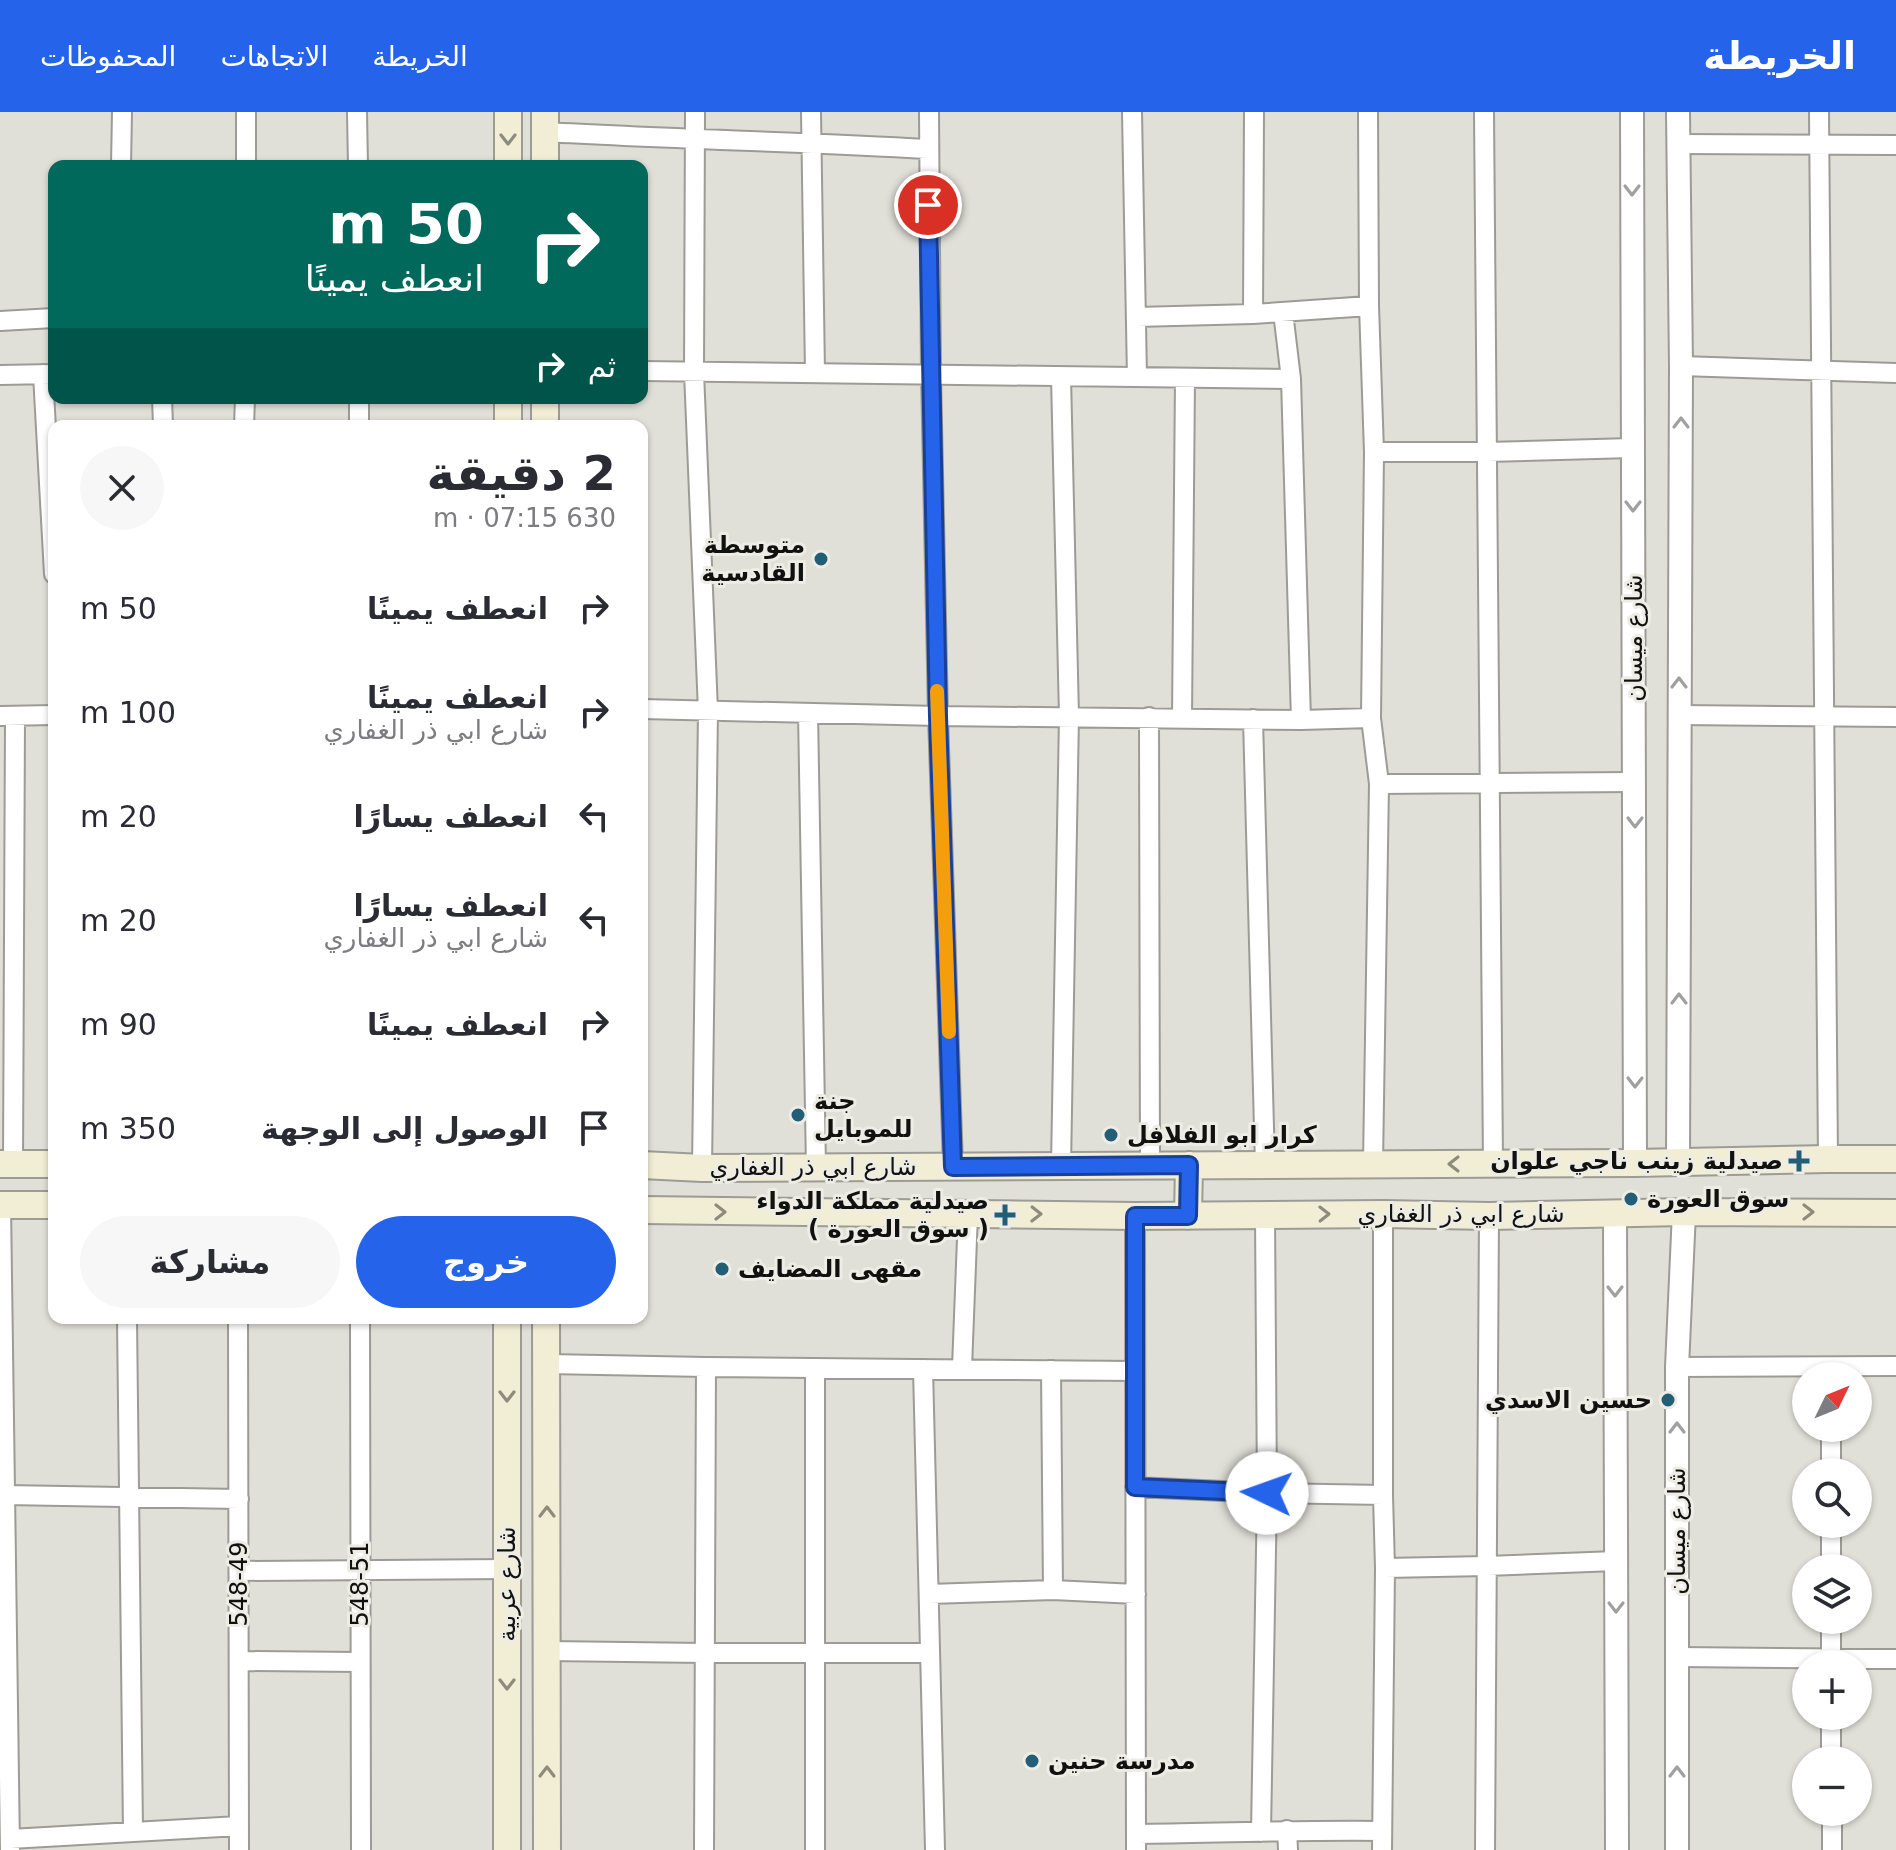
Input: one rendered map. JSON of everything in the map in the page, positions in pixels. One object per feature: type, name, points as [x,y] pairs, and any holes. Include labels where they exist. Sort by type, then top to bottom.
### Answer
[{"type":"main road","points":[[508,112],[508,160]]},
{"type":"main road","points":[[545,122],[545,160]]},
{"type":"main road","name":"شارع ابي ذر الغفاري","points":[[648,1165],[953,1167],[1896,1159]]},
{"type":"main road","points":[[7,1164],[48,1164]]},
{"type":"main road","points":[[1188,1216],[1189,1165]]},
{"type":"main road","points":[[0,1205],[48,1205]]},
{"type":"main road","name":"شارع ابي ذر الغفاري","points":[[648,1210],[1135,1216],[1896,1213]]},
{"type":"main road","name":"شارع عربية","points":[[507,1324],[507,1850]]},
{"type":"main road","name":"شارع عربية","points":[[546,1324],[547,1850]]},
{"type":"street","points":[[121,160],[122,112]]},
{"type":"street","points":[[246,112],[246,160]]},
{"type":"street","points":[[357,112],[358,160]]},
{"type":"street","points":[[695,112],[694,372],[708,711],[702,1168]]},
{"type":"street","points":[[811,112],[815,373]]},
{"type":"street","points":[[929,112],[927,149],[938,716],[953,1167]]},
{"type":"street","points":[[1132,112],[1137,377]]},
{"type":"street","points":[[1253,314],[1254,112]]},
{"type":"street","points":[[1368,112],[1369,306],[1374,452],[1371,718],[1379,784],[1373,1164]]},
{"type":"street","points":[[1484,112],[1493,1164]]},
{"type":"street","name":"شارع ميسان","points":[[1632,112],[1635,1163]]},
{"type":"street","name":"شارع ميسان","points":[[1678,112],[1681,366],[1678,1161]]},
{"type":"street","points":[[1819,112],[1828,1159]]},
{"type":"street","points":[[545,122],[695,140],[927,149]]},
{"type":"street","points":[[1679,144],[1896,145]]},
{"type":"street","points":[[1136,317],[1253,314],[1369,306]]},
{"type":"street","points":[[1283,312],[1291,379],[1301,720]]},
{"type":"street","points":[[0,321],[48,318]]},
{"type":"street","points":[[1681,366],[1896,373]]},
{"type":"street","points":[[648,371],[1291,379]]},
{"type":"street","points":[[0,375],[48,374]]},
{"type":"street","points":[[1061,377],[1069,716],[1061,1166]]},
{"type":"street","points":[[1182,718],[1185,378]]},
{"type":"street","points":[[1374,452],[1632,448]]},
{"type":"street","points":[[648,709],[938,716],[1371,718]]},
{"type":"street","points":[[808,713],[816,1167]]},
{"type":"street","points":[[7,1164],[8,716],[48,715]]},
{"type":"street","points":[[1679,715],[1896,717]]},
{"type":"street","points":[[1149,717],[1150,1166]]},
{"type":"street","points":[[1253,719],[1265,1165]]},
{"type":"street","points":[[1379,784],[1635,782]]},
{"type":"street","points":[[0,1205],[5,1495],[3,1599],[10,1844],[239,1826]]},
{"type":"street","name":"شارع ميسان","points":[[1677,1850],[1677,1367],[1684,1212]]},
{"type":"street","points":[[962,1368],[968,1213]]},
{"type":"street","points":[[1615,1213],[1617,1850]]},
{"type":"street","points":[[1135,1216],[1136,1842],[1287,1830],[1382,1840],[1385,1568],[1383,1214]]},
{"type":"street","points":[[1261,1832],[1267,1493],[1265,1215]]},
{"type":"street","points":[[1485,1850],[1489,1216]]},
{"type":"street","points":[[127,1324],[133,1832]]},
{"type":"street","name":"548-49","points":[[238,1324],[239,1850]]},
{"type":"street","name":"548-51","points":[[360,1324],[361,1850]]},
{"type":"street","points":[[547,1364],[1135,1371]]},
{"type":"street","points":[[1872,1368],[1896,1366]]},
{"type":"street","points":[[704,1850],[706,1367]]},
{"type":"street","points":[[1677,1367],[1792,1370]]},
{"type":"street","points":[[815,1368],[815,1850]]},
{"type":"street","points":[[923,1369],[935,1850]]},
{"type":"street","points":[[1051,1370],[1053,1590]]},
{"type":"street","points":[[1135,1487],[1383,1495]]},
{"type":"street","points":[[5,1495],[239,1499]]},
{"type":"street","points":[[1385,1568],[1616,1561]]},
{"type":"street","points":[[239,1571],[507,1569]]},
{"type":"street","points":[[929,1594],[1053,1590],[1136,1594]]},
{"type":"street","points":[[547,1651],[930,1653]]},
{"type":"street","points":[[1677,1657],[1792,1660]]},
{"type":"street","points":[[1872,1660],[1896,1659]]},
{"type":"street","points":[[239,1661],[360,1662]]},
{"type":"street","points":[[1832,1826],[1832,1850]]},
{"type":"street","points":[[1287,1830],[1288,1850]]},
{"type":"street","points":[[163,1831],[163,1850]]},
{"type":"slow traffic","points":[[937,691],[949,1032]]},
{"type":"place","name":"متوسطة القادسية","points":[[821,559]]},
{"type":"place","name":"جنة للموبايل","points":[[798,1115]]},
{"type":"place","name":"كرار ابو الفلافل","points":[[1111,1135]]},
{"type":"place","name":"صيدلية زينب ناجي علوان","points":[[1799,1161]]},
{"type":"place","name":"سوق العورة","points":[[1631,1199]]},
{"type":"place","name":"صيدلية مملكة الدواء ( سوق العورة )","points":[[1005,1215]]},
{"type":"place","name":"مقهى المضايف","points":[[722,1269]]},
{"type":"place","name":"حسين الاسدي","points":[[1668,1400]]},
{"type":"place","name":"مدرسة حنين","points":[[1032,1761]]},
{"type":"route","points":[[928,205],[938,716],[953,1167],[1189,1165],[1188,1216],[1135,1216],[1135,1487],[1267,1493]]}]
